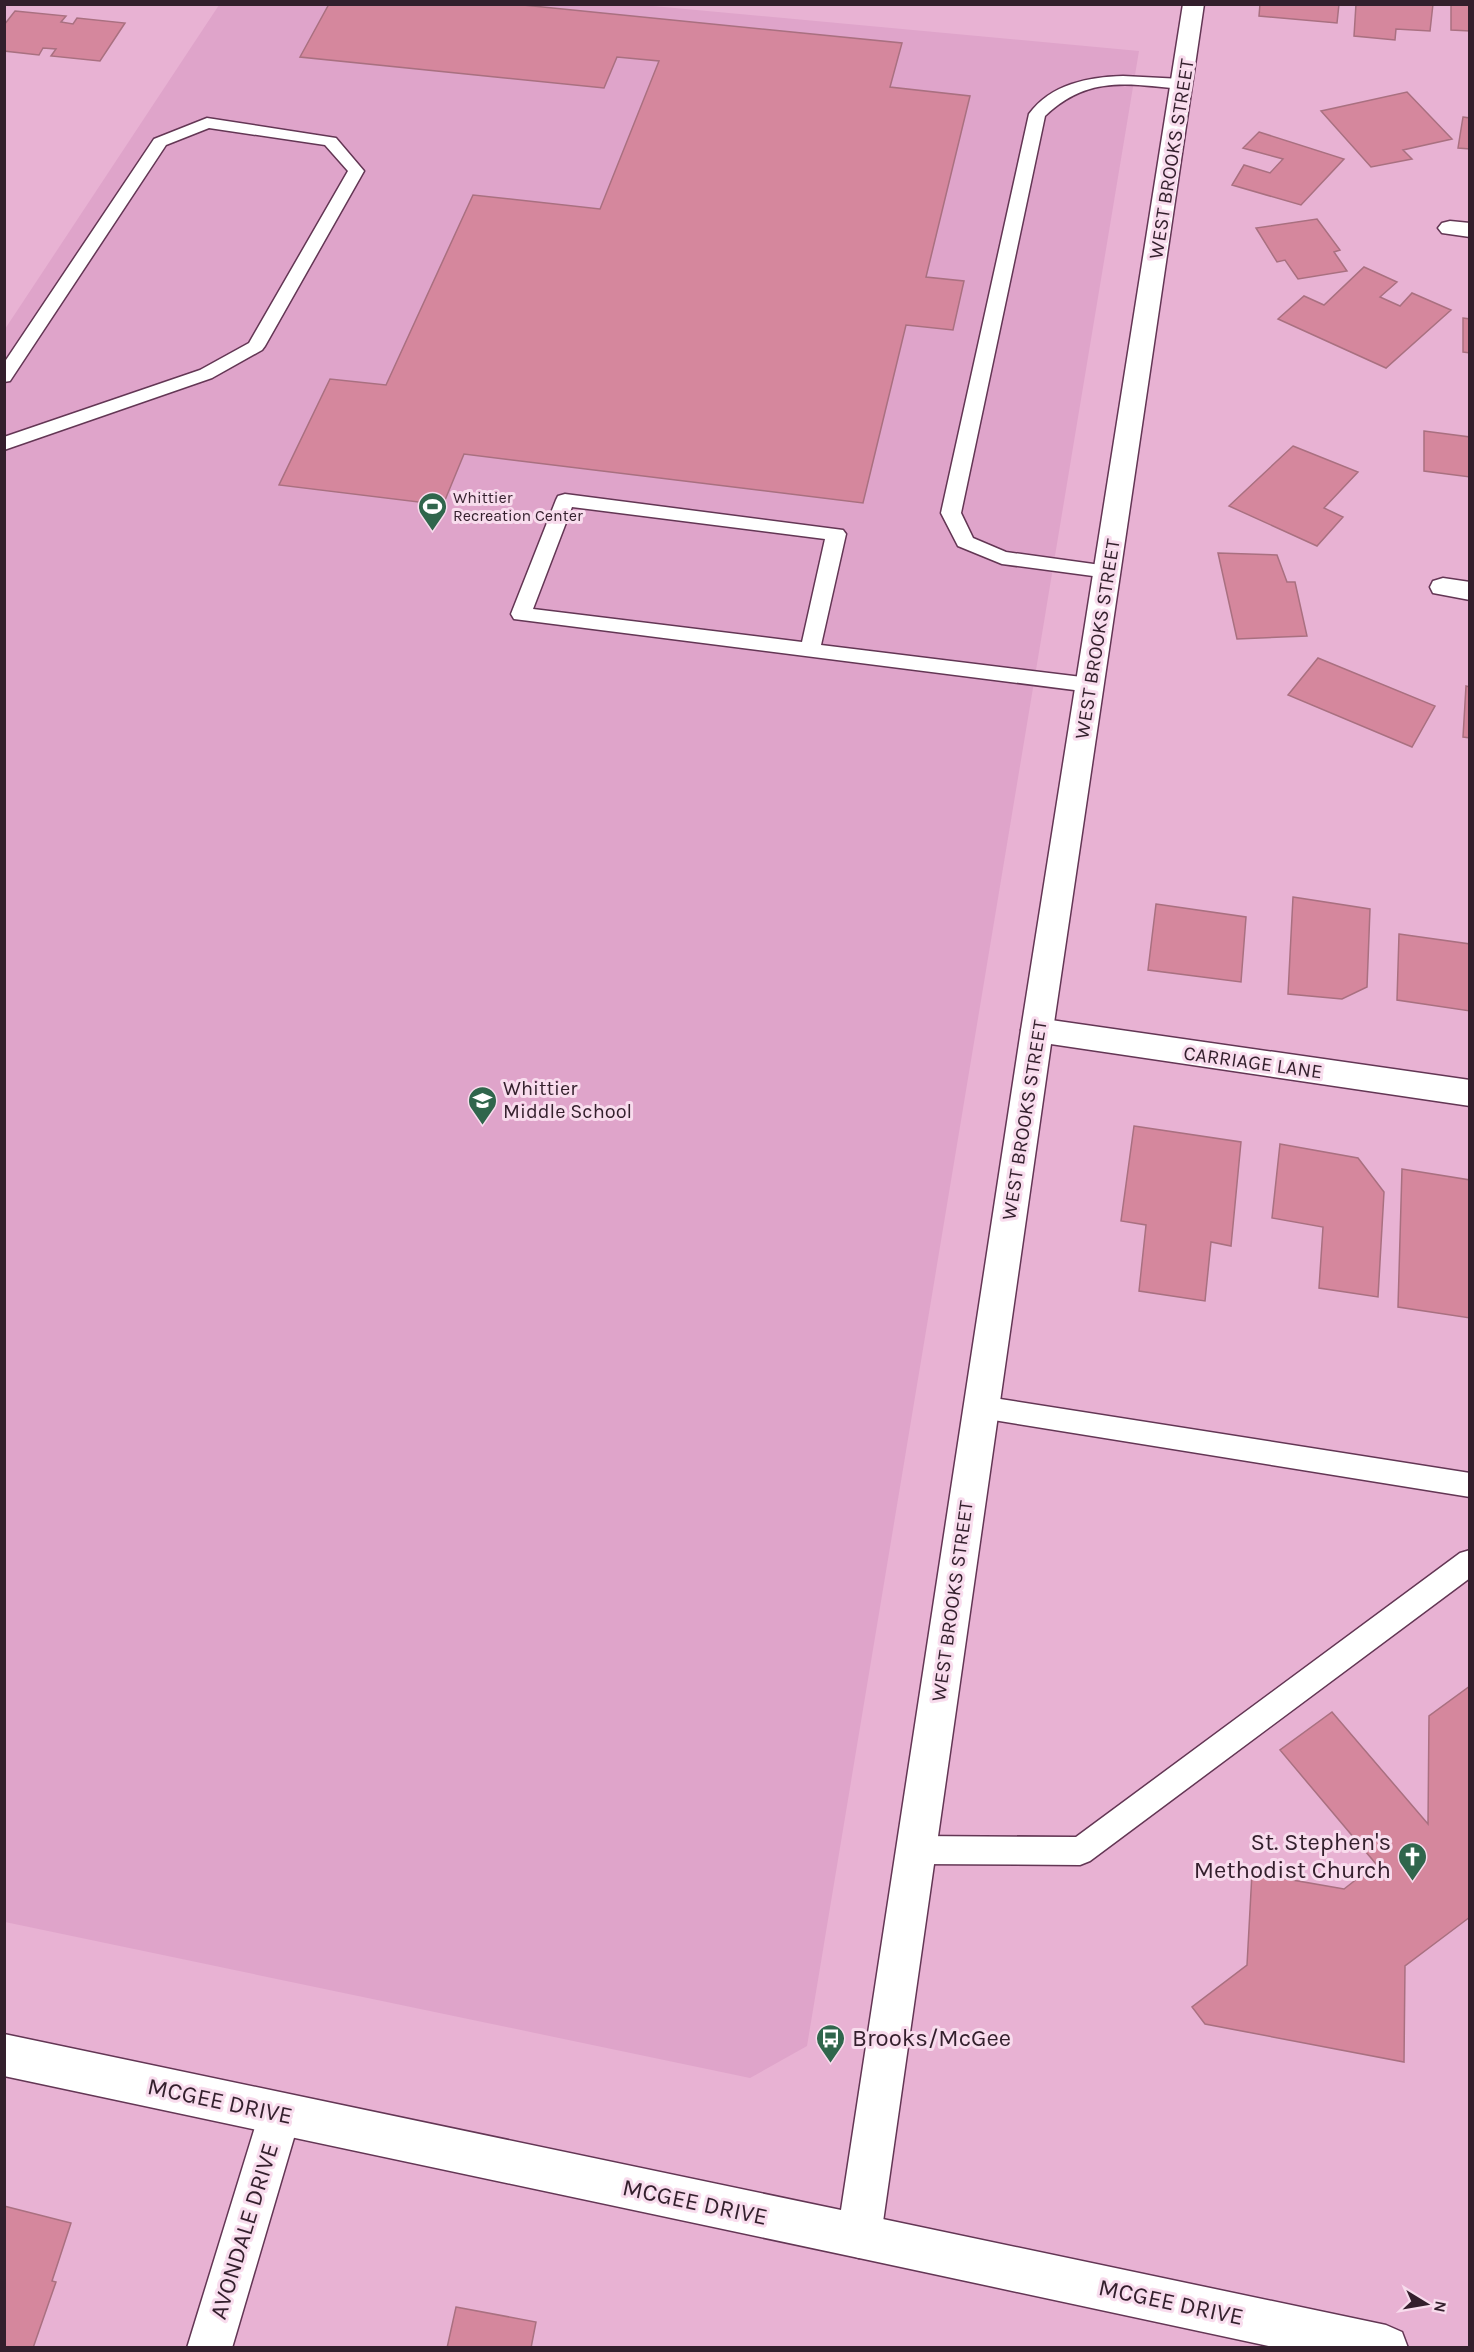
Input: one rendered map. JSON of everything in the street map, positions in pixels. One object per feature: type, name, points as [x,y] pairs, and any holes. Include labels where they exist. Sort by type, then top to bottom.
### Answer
[{"type":"street","name":"WEST BROOKS STREET","points":[[859,2236],[1037,1030],[1194,4]]},
{"type":"street","name":"CARRIAGE LANE","points":[[1037,1030],[1470,1093]]},
{"type":"street","name":"MCGEE DRIVE","points":[[4,2055],[859,2236],[1333,2342],[1386,2348]]},
{"type":"street","name":"AVONDALE DRIVE","points":[[209,2348],[280,2114]]},
{"type":"lane","points":[[1108,572],[1002,558],[965,542],[951,513],[1037,114],[1064,91],[1096,82],[1133,80],[1182,84]]},
{"type":"lane","points":[[4,377],[160,142],[207,123],[330,141],[356,171],[256,346],[206,374],[4,444]]},
{"type":"lane","points":[[810,650],[836,534],[566,500],[521,614],[1090,685]]},
{"type":"lane","points":[[981,1407],[1470,1485]]},
{"type":"lane","points":[[916,1850],[1080,1851],[1470,1562]]},
{"type":"shaded area","name":"Whittier Middle School","points":[[219,5],[642,5],[1139,51],[807,2046],[750,2078],[5,1922],[5,329]]},
{"type":"building","points":[[329,4],[513,4],[902,43],[890,87],[970,96],[926,277],[964,281],[953,330],[906,325],[863,503],[464,454],[443,505],[279,485],[330,379],[386,385],[473,195],[600,209],[659,61],[617,57],[604,88],[300,57]]},
{"type":"building","points":[[1260,4],[1339,4],[1337,23],[1259,16]]},
{"type":"building","points":[[1356,4],[1433,4],[1430,31],[1396,29],[1395,40],[1354,36]]},
{"type":"building","points":[[1451,4],[1470,4],[1470,31],[1451,30]]},
{"type":"building","points":[[15,11],[66,16],[61,22],[73,24],[77,18],[125,23],[100,61],[51,56],[56,49],[43,48],[39,55],[4,51],[4,25]]},
{"type":"building","points":[[1407,92],[1452,139],[1403,150],[1412,159],[1371,167],[1321,111]]},
{"type":"building","points":[[1463,117],[1470,118],[1470,149],[1458,148]]},
{"type":"building","points":[[1259,132],[1344,159],[1301,205],[1232,185],[1244,165],[1270,173],[1283,159],[1243,148]]},
{"type":"building","points":[[1317,219],[1340,250],[1334,252],[1347,271],[1298,279],[1285,260],[1277,262],[1256,228]]},
{"type":"building","points":[[1364,267],[1397,282],[1380,297],[1400,306],[1412,293],[1451,310],[1386,368],[1278,319],[1304,296],[1324,305]]},
{"type":"building","points":[[1463,318],[1470,319],[1470,353],[1463,352]]},
{"type":"building","points":[[1424,431],[1470,437],[1470,477],[1424,471]]},
{"type":"building","points":[[1293,446],[1358,472],[1324,508],[1343,517],[1317,546],[1229,506]]},
{"type":"building","points":[[1218,553],[1277,555],[1287,582],[1295,582],[1307,636],[1237,639]]},
{"type":"building","points":[[1318,658],[1435,706],[1412,747],[1288,695]]},
{"type":"building","points":[[1466,686],[1470,687],[1470,738],[1463,737]]},
{"type":"building","points":[[1293,897],[1370,909],[1367,987],[1342,999],[1288,994]]},
{"type":"building","points":[[1156,904],[1246,917],[1241,982],[1148,970]]},
{"type":"building","points":[[1399,934],[1470,944],[1470,1011],[1397,1000]]},
{"type":"building","points":[[1134,1126],[1241,1142],[1231,1246],[1211,1242],[1205,1301],[1139,1291],[1146,1225],[1121,1221]]},
{"type":"building","points":[[1280,1144],[1358,1158],[1384,1192],[1378,1297],[1319,1288],[1323,1227],[1272,1218]]},
{"type":"building","points":[[1402,1169],[1470,1180],[1470,1318],[1398,1307]]},
{"type":"building","name":"St. Stephen's Methodist Church","points":[[1470,1686],[1470,1917],[1405,1966],[1404,2062],[1205,2024],[1192,2007],[1247,1965],[1252,1873],[1344,1889],[1376,1864],[1280,1750],[1332,1712],[1428,1824],[1429,1716]]},
{"type":"building","points":[[4,2206],[71,2223],[52,2281],[56,2282],[33,2348],[4,2348]]},
{"type":"building","points":[[456,2307],[536,2322],[531,2348],[447,2348]]},
{"type":"place","name":"Whittier Recreation Center","points":[[432,532]]},
{"type":"place","name":"Whittier Middle School","points":[[482,1126]]},
{"type":"place","name":"St. Stephen's Methodist Church","points":[[1412,1882]]},
{"type":"place","name":"Brooks/McGee","points":[[831,2064]]}]
